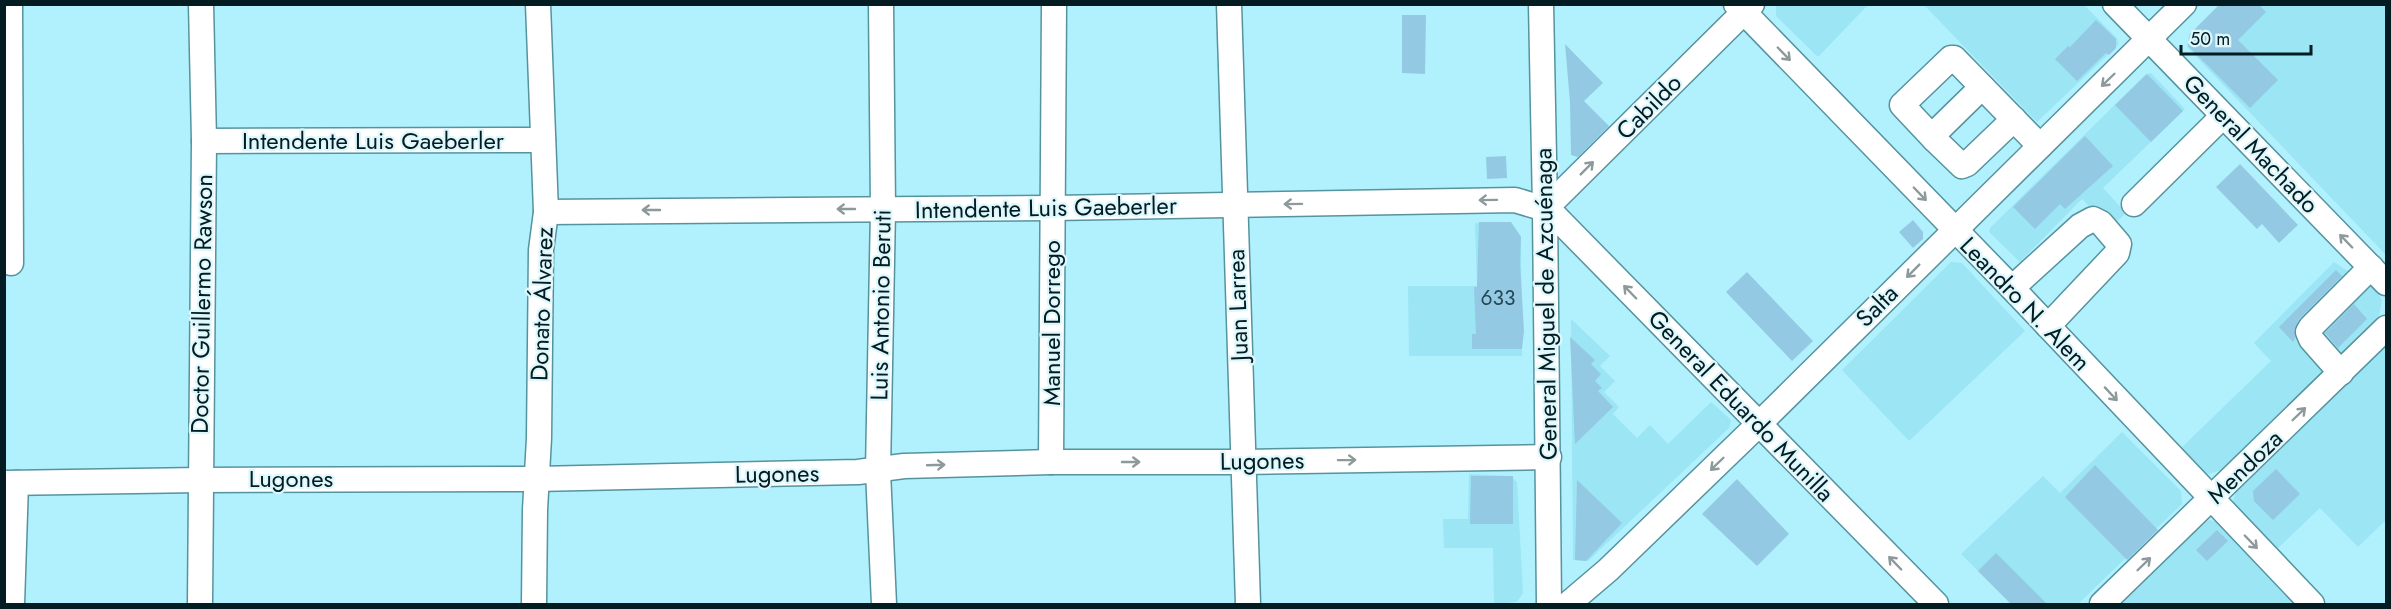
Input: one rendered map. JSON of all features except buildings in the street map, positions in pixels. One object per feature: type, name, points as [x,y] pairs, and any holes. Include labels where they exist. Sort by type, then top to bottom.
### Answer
[{"type":"street","points":[[10,4],[11,263]]},
{"type":"street","name":"Doctor Guillermo Rawson","points":[[200,604],[204,141],[201,4]]},
{"type":"street","name":"Donato Álvarez","points":[[534,604],[539,438],[540,250],[546,212],[538,4]]},
{"type":"street","name":"Luis Antonio Beruti","points":[[881,4],[883,209],[878,471],[884,604]]},
{"type":"street","name":"Manuel Dorrego","points":[[1051,462],[1054,4]]},
{"type":"street","name":"Juan Larrea","points":[[1229,4],[1248,604]]},
{"type":"street","name":"General Miguel de Azcuénaga","points":[[1541,4],[1549,604]]},
{"type":"street","name":"General Machado","points":[[2115,4],[2379,275]]},
{"type":"street","name":"Salta","points":[[1568,604],[1608,570],[1759,424],[2184,4]]},
{"type":"street","name":"Cabildo","points":[[1545,209],[1744,7]]},
{"type":"street","name":"Leandro N. Alem","points":[[1744,7],[2312,604]]},
{"type":"street","points":[[2014,119],[1965,165],[1957,163],[1903,107],[1904,102],[1951,58],[1957,60],[1982,87],[2014,119],[2040,146]]},
{"type":"street","points":[[1934,139],[1935,132],[1982,87]]},
{"type":"street","points":[[2134,204],[2223,116]]},
{"type":"street","name":"Intendente Luis Gaeberler","points":[[204,141],[543,140]]},
{"type":"street","name":"Intendente Luis Gaeberler","points":[[546,212],[1235,206],[1515,200],[1545,209]]},
{"type":"street","name":"General Eduardo Munilla","points":[[1545,209],[1556,216],[1936,604]]},
{"type":"street","points":[[2012,288],[2080,226],[2093,219],[2101,223],[2119,244],[2116,253],[2048,326]]},
{"type":"street","points":[[2341,373],[2308,333],[2311,327],[2379,275]]},
{"type":"street","name":"Mendoza","points":[[2102,604],[2386,328]]},
{"type":"street","name":"Lugones","points":[[10,483],[536,479],[878,471],[904,466],[1051,462],[1244,462],[1548,457]]},
{"type":"street","points":[[10,483],[12,604]]},
{"type":"shaded area","points":[[1776,4],[1868,5],[1818,57],[1776,16]]},
{"type":"shaded area","points":[[1924,5],[2084,5],[2117,38],[2119,44],[2037,122]]},
{"type":"shaded area","points":[[2219,5],[2386,5],[2386,255],[2187,47],[2189,35]]},
{"type":"shaded area","points":[[2151,73],[2185,109],[2103,188],[2126,213],[2110,228],[2082,199],[2020,262],[1989,232],[1990,228],[2145,75]]},
{"type":"shaded area","points":[[1475,223],[1511,223],[1521,236],[1522,356],[1409,356],[1408,286],[1477,286]]},
{"type":"shaded area","points":[[1951,262],[1962,263],[2025,331],[1909,441],[1842,370]]},
{"type":"shaded area","points":[[2334,262],[2377,291],[2382,300],[2379,316],[2225,469],[2208,474],[2199,470],[2179,450],[2271,361],[2254,343]]},
{"type":"shaded area","points":[[1571,319],[1610,356],[1600,366],[1615,381],[1604,392],[1619,407],[1613,414],[1637,438],[1650,425],[1668,444],[1711,402],[1731,420],[1729,428],[1588,561],[1573,560]]},
{"type":"shaded area","points":[[2386,343],[2386,520],[2358,547],[2320,508],[2276,550],[2237,510],[2233,501],[2237,489]]},
{"type":"shaded area","points":[[2122,432],[2181,491],[2182,504],[2078,604],[2011,604],[1961,554],[2043,476],[2060,493]]},
{"type":"shaded area","points":[[1469,474],[1510,476],[1517,482],[1523,593],[1517,602],[1494,604],[1493,548],[1444,548],[1443,519],[1468,519]]},
{"type":"shaded area","points":[[2210,520],[2220,523],[2298,604],[2117,604],[2201,524]]}]
